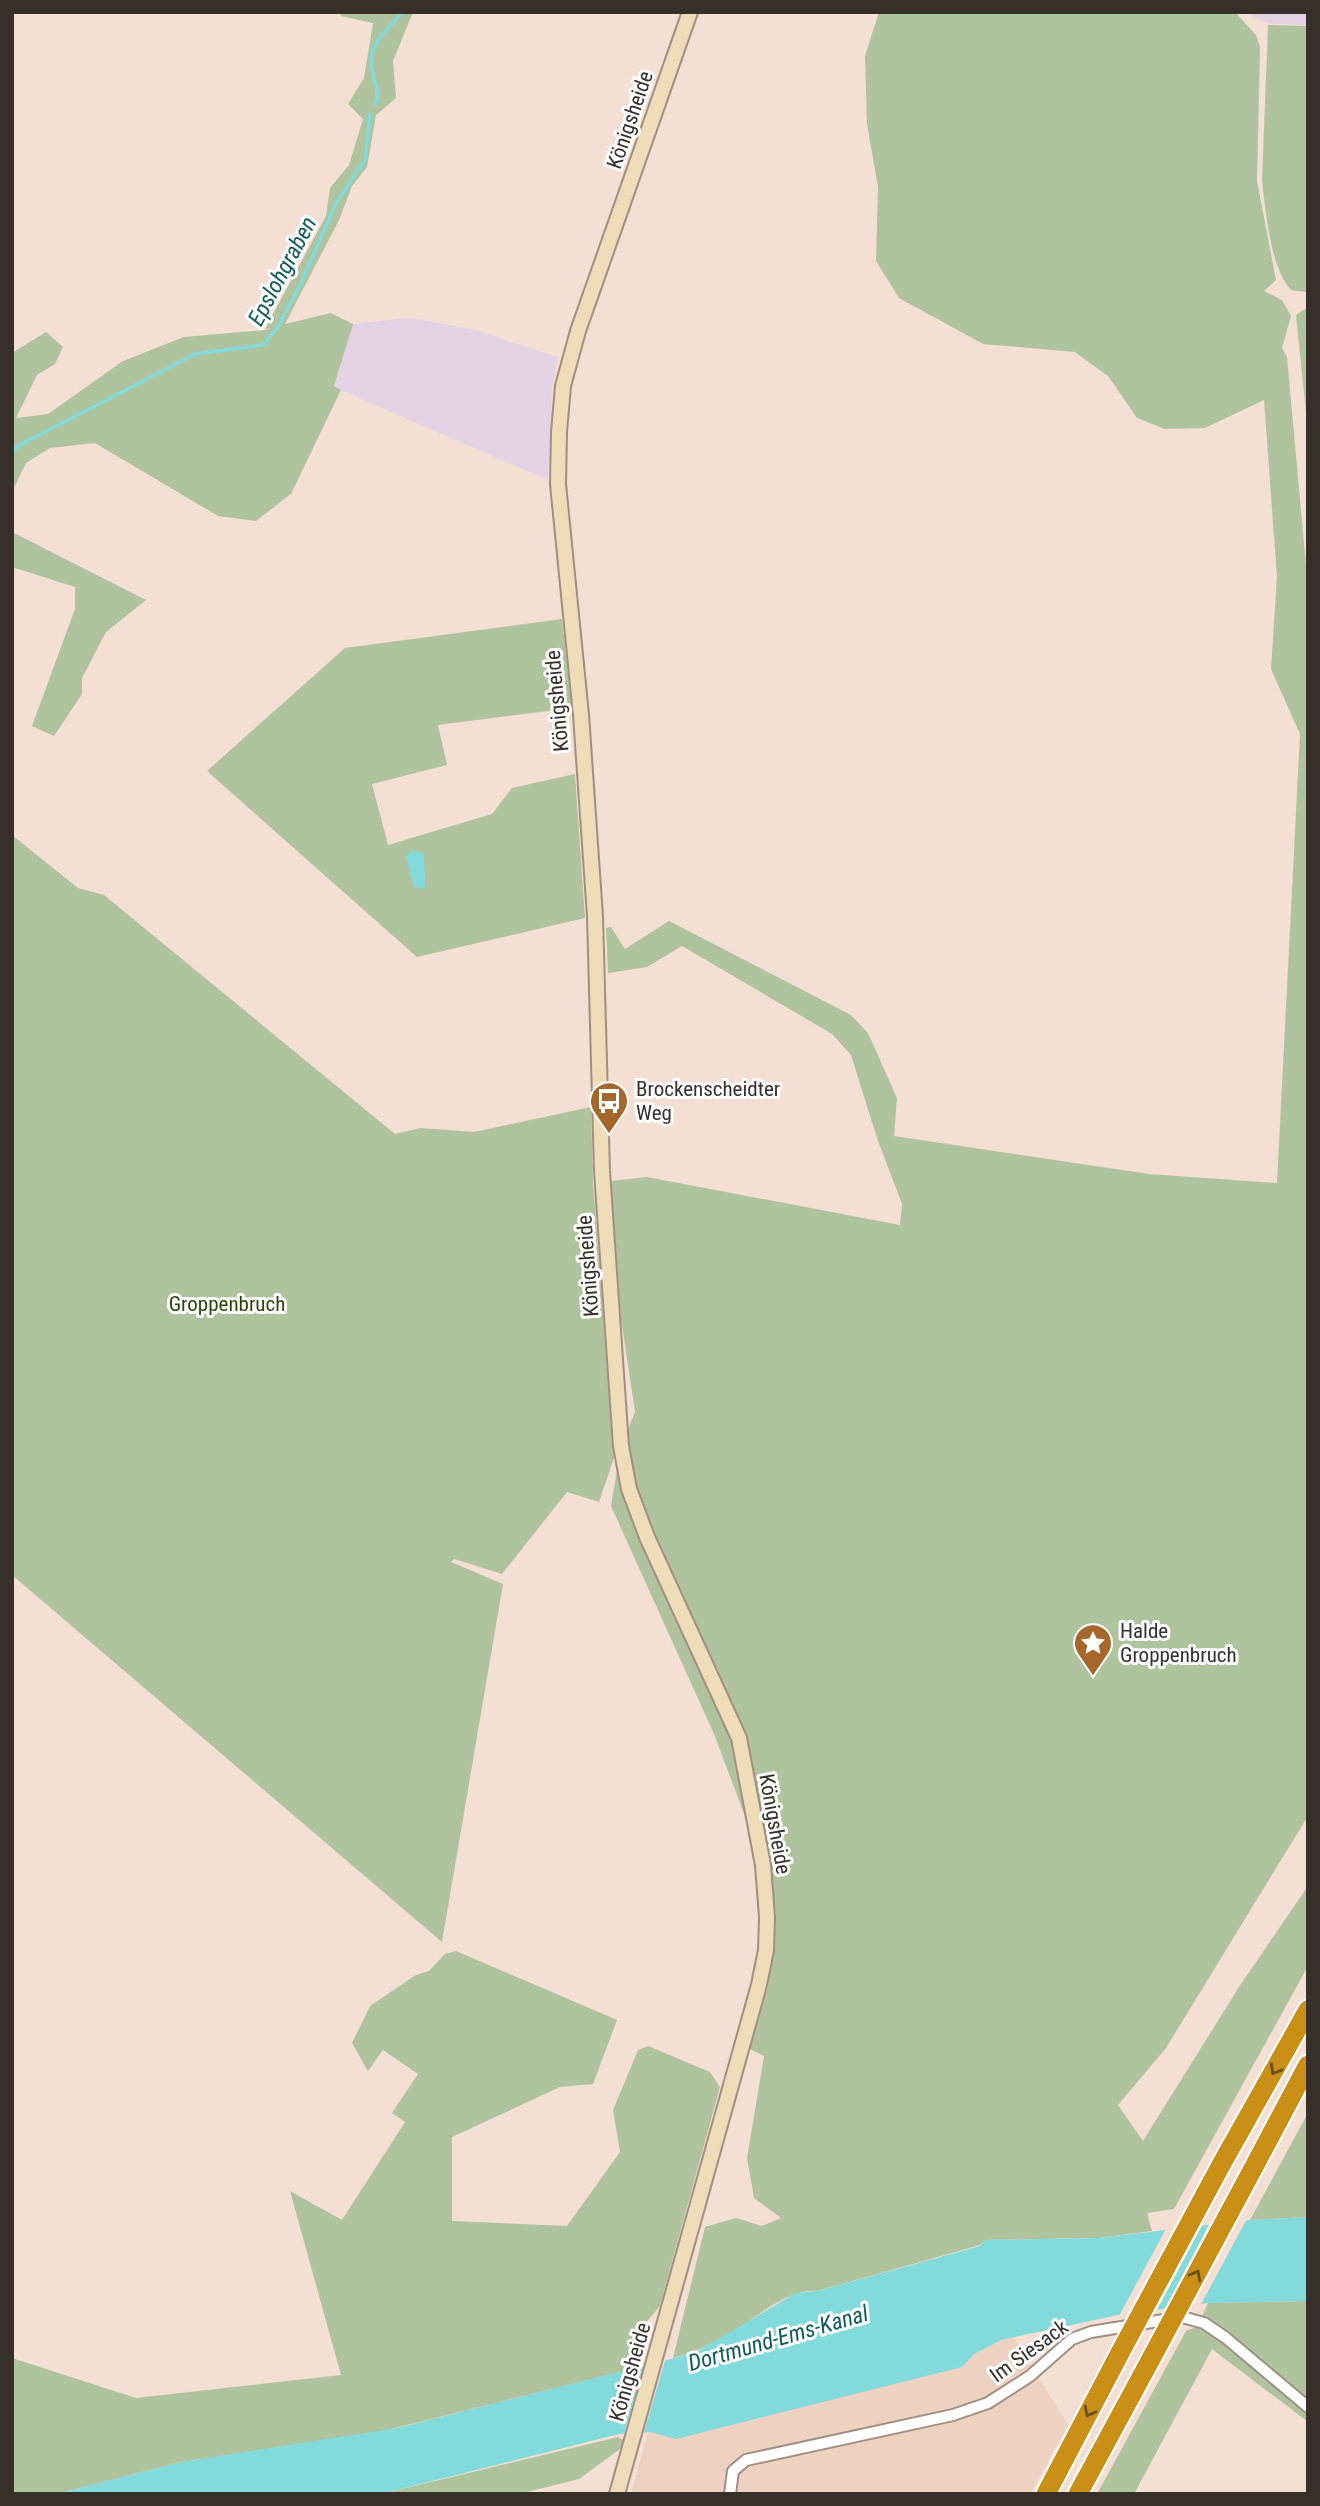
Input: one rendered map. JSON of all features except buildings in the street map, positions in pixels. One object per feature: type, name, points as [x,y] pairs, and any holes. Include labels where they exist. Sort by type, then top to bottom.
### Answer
[{"type":"highway","points":[[1046,2494],[1221,2165],[1308,2010]]},
{"type":"highway","points":[[1078,2494],[1308,2065]]},
{"type":"main road","name":"Königsheide","points":[[617,2494],[759,1986],[766,1950],[767,1917],[763,1865],[739,1738],[647,1537],[629,1489],[621,1446],[602,1171],[595,916],[581,715],[558,484],[559,432],[564,386],[578,331],[690,12]]},
{"type":"street","name":"Im Siesack","points":[[730,2494],[733,2471],[746,2460],[953,2415],[988,2403],[1030,2376],[1072,2339],[1091,2332],[1182,2317],[1204,2323],[1226,2338],[1308,2407]]},
{"type":"shaded area","points":[[1245,12],[1308,12],[1308,25],[1266,23]]},
{"type":"shaded area","points":[[410,318],[472,329],[558,357],[552,389],[548,480],[334,387],[353,324]]},
{"type":"shaded area","points":[[995,2307],[1068,2425],[1030,2494],[631,2494],[655,2407]]},
{"type":"green space","points":[[339,12],[413,12],[393,61],[396,98],[376,115],[367,167],[352,186],[339,220],[285,324],[331,313],[353,324],[334,386],[341,390],[291,494],[256,521],[218,516],[95,443],[50,448],[26,463],[12,492],[12,353],[46,332],[63,347],[55,364],[37,375],[16,418],[48,414],[123,361],[184,337],[265,330],[273,328],[265,329],[326,216],[330,188],[349,165],[363,119],[348,104],[364,78],[373,23],[341,16]]},
{"type":"green space","points":[[879,12],[1235,12],[1256,35],[1260,47],[1257,181],[1276,280],[1264,291],[1282,300],[1291,316],[1282,348],[1287,357],[1308,587],[1308,1816],[1166,2048],[1118,2105],[1143,2141],[1239,1987],[1308,1886],[1308,1966],[1174,2209],[1147,2213],[1152,2231],[1098,2238],[984,2240],[980,2245],[817,2291],[794,2295],[770,2307],[725,2337],[673,2358],[705,2227],[736,2218],[762,2226],[781,2218],[754,2198],[747,2158],[764,2056],[748,2048],[768,1987],[776,1913],[765,1869],[714,1734],[611,1506],[621,1446],[635,1412],[621,1319],[611,1181],[647,1177],[900,1225],[902,1204],[877,1138],[851,1055],[832,1034],[682,946],[647,967],[608,973],[606,928],[611,927],[625,949],[669,921],[851,1015],[868,1033],[897,1098],[894,1136],[1149,1174],[1277,1183],[1300,734],[1271,669],[1277,577],[1264,400],[1205,428],[1165,429],[1137,418],[1108,376],[1075,352],[983,344],[899,298],[876,261],[878,187],[867,124],[865,56]]},
{"type":"green space","points":[[1268,25],[1308,26],[1308,289],[1305,292],[1291,290],[1278,268],[1265,208],[1262,181]]},
{"type":"green space","points":[[1308,307],[1308,432],[1296,315]]},
{"type":"green space","points":[[12,532],[146,600],[106,632],[82,678],[82,694],[54,736],[32,726],[75,609],[75,587],[12,567]]},
{"type":"green space","points":[[562,619],[572,708],[438,725],[447,765],[372,784],[388,845],[492,814],[512,788],[575,774],[585,918],[417,957],[207,771],[345,648]]},
{"type":"green space","name":"Groppenbruch","points":[[12,835],[78,888],[104,895],[395,1134],[420,1128],[474,1132],[591,1107],[593,1181],[614,1458],[599,1502],[567,1492],[502,1574],[454,1559],[451,1562],[503,1584],[442,1942],[12,1575]]},
{"type":"green space","points":[[456,1951],[617,2020],[593,2084],[560,2087],[452,2137],[452,2221],[567,2226],[620,2152],[613,2110],[638,2050],[648,2046],[710,2072],[720,2087],[660,2306],[638,2332],[633,2369],[371,2434],[181,2462],[56,2494],[12,2494],[12,2358],[136,2398],[341,2375],[290,2191],[342,2220],[405,2122],[392,2113],[418,2074],[383,2050],[368,2071],[352,2043],[370,2006],[416,1975],[429,1971],[445,1954]]},
{"type":"green space","points":[[1308,2113],[1308,2217],[1250,2220]]},
{"type":"green space","points":[[1308,2301],[1308,2422],[1212,2349],[1134,2494],[1097,2494],[1186,2331],[1198,2326],[1208,2303]]},
{"type":"green space","points":[[618,2437],[628,2443],[579,2479],[519,2494],[381,2494]]},
{"type":"water","points":[[412,850],[424,854],[425,889],[414,887],[406,857]]},
{"type":"water","name":"Dortmund-Ems-Kanal","points":[[1308,2217],[1308,2301],[1208,2303],[1118,2315],[1001,2340],[974,2354],[962,2367],[676,2439],[651,2432],[619,2434],[381,2494],[56,2494],[181,2462],[397,2428],[667,2360],[696,2352],[796,2293],[817,2291],[980,2246],[984,2240],[1098,2238],[1250,2220]]},
{"type":"pier","points":[[1248,2217],[1199,2308],[1163,2312],[1211,2221]]},
{"type":"pier","points":[[1204,2222],[1155,2314],[1118,2318],[1168,2225]]},
{"type":"pier","points":[[666,2357],[643,2436],[623,2438],[644,2363]]},
{"type":"waterway","name":"Epslohgraben","points":[[375,104],[377,91],[371,67],[372,54],[381,37],[402,12]]},
{"type":"waterway","name":"Epslohgraben","points":[[12,453],[18,446],[195,354],[263,345],[277,328],[300,285],[336,203],[365,160],[370,114]]},
{"type":"place","name":"Brockenscheidter Weg","points":[[609,1135]]},
{"type":"place","name":"Halde Groppenbruch","points":[[1093,1677]]}]
